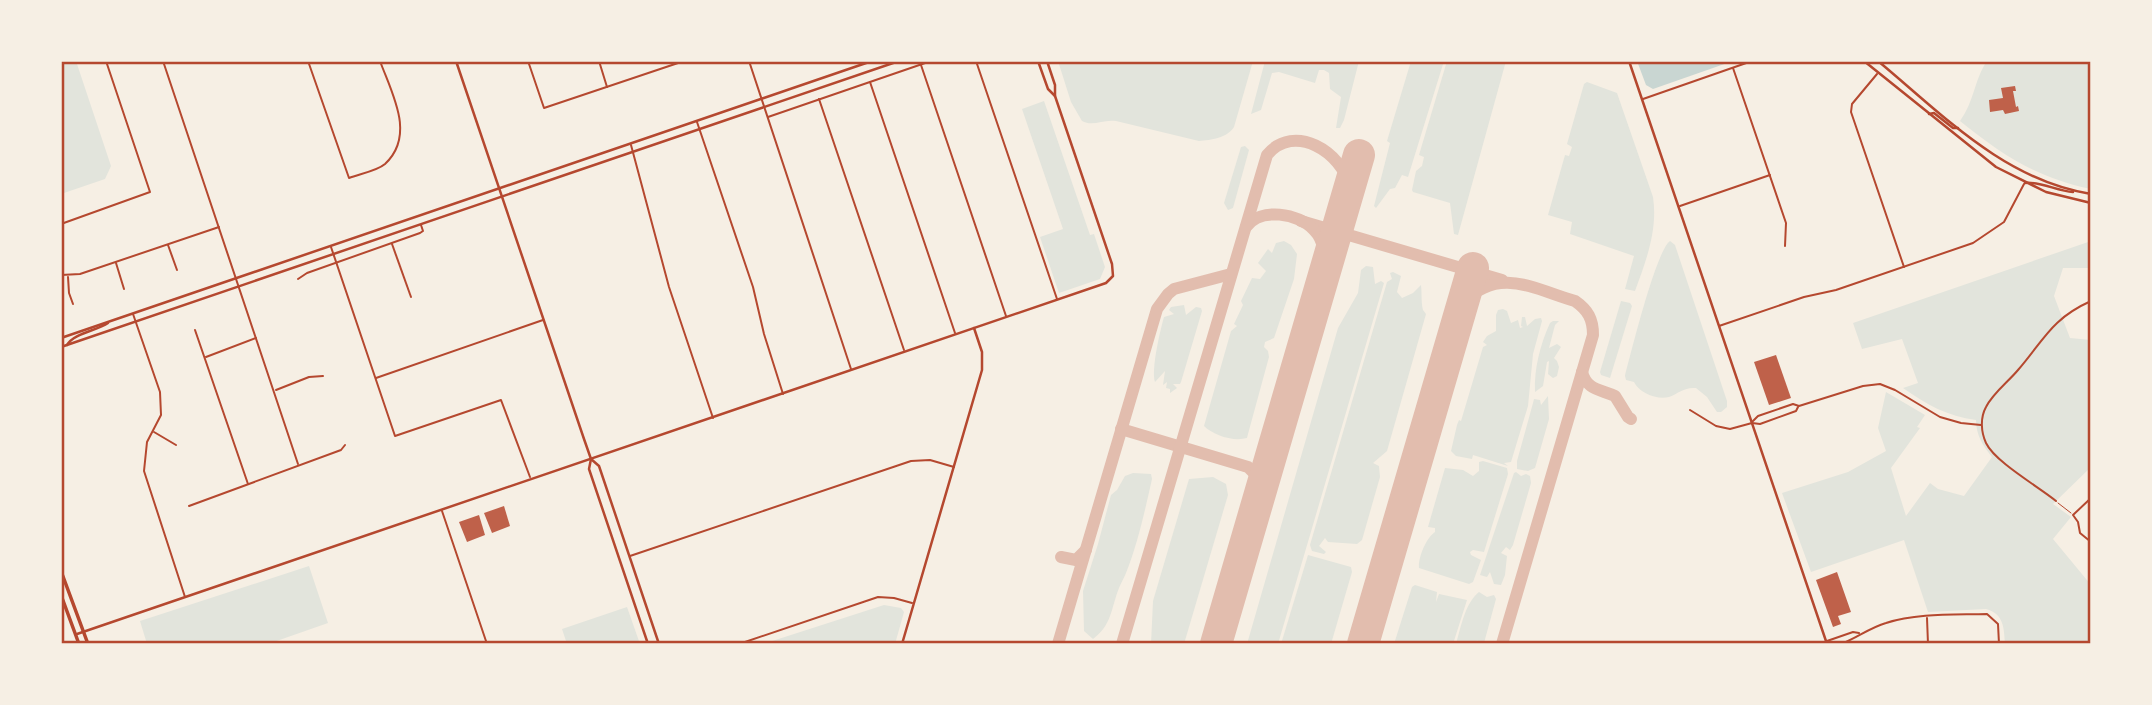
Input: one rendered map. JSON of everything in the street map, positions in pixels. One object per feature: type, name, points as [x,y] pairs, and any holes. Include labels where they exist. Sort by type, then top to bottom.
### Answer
[{"type":"main road","points":[[456,61],[591,459],[598,466],[659,644]]},
{"type":"main road","points":[[61,338],[872,61]]},
{"type":"main road","points":[[1038,61],[1048,89],[1055,96]]},
{"type":"main road","points":[[75,634],[1100,286],[1111,279],[1112,264],[1055,96],[1055,85],[1046,61]]},
{"type":"main road","points":[[1629,61],[1826,643]]},
{"type":"main road","points":[[1864,61],[1987,162],[2025,183],[2058,196],[2091,203]]},
{"type":"main road","points":[[1878,61],[1988,152],[2021,172],[2054,186],[2091,194]]},
{"type":"main road","points":[[61,347],[896,62]]},
{"type":"main road","points":[[1929,114],[1934,113],[1953,128],[1959,128]]},
{"type":"main road","points":[[2025,183],[2080,192]]},
{"type":"main road","points":[[67,345],[69,340],[98,330],[114,319]]},
{"type":"main road","points":[[902,644],[982,370],[982,352],[974,328]]},
{"type":"main road","points":[[591,459],[589,469],[648,644]]},
{"type":"main road","points":[[61,571],[88,644]]},
{"type":"main road","points":[[61,596],[79,644]]},
{"type":"street","points":[[61,225],[150,192],[106,61]]},
{"type":"street","points":[[163,61],[298,464]]},
{"type":"street","points":[[308,61],[349,178],[383,166],[399,142],[402,123],[380,61]]},
{"type":"street","points":[[528,61],[544,108],[684,61]]},
{"type":"street","points":[[598,61],[607,86]]},
{"type":"street","points":[[749,61],[852,370]]},
{"type":"street","points":[[768,117],[932,61]]},
{"type":"street","points":[[976,61],[1057,300]]},
{"type":"street","points":[[1642,99],[1752,61]]},
{"type":"street","points":[[921,65],[1006,317]]},
{"type":"street","points":[[1733,68],[1786,223],[1785,246]]},
{"type":"street","points":[[1878,73],[1852,104],[1851,112],[1904,267]]},
{"type":"street","points":[[870,82],[956,335]]},
{"type":"street","points":[[819,99],[904,352]]},
{"type":"street","points":[[696,121],[753,287],[783,394]]},
{"type":"street","points":[[631,144],[669,288],[713,418]]},
{"type":"street","points":[[1679,207],[1770,175]]},
{"type":"street","points":[[1719,326],[1973,243],[1994,231],[2011,213],[2025,183]]},
{"type":"street","points":[[298,279],[304,274],[420,233],[423,231],[421,224]]},
{"type":"street","points":[[61,275],[80,274],[219,227]]},
{"type":"street","points":[[392,243],[411,297]]},
{"type":"street","points":[[168,244],[177,271]]},
{"type":"street","points":[[331,246],[395,436],[501,400],[531,479]]},
{"type":"street","points":[[116,262],[124,289]]},
{"type":"street","points":[[68,276],[73,304]]},
{"type":"street","points":[[2056,501],[1992,452],[1984,439],[1982,425],[1989,402],[2020,368],[2047,330],[2071,311],[2091,301]]},
{"type":"street","points":[[133,313],[160,392],[162,415],[145,450],[145,480],[186,597]]},
{"type":"street","points":[[375,378],[544,320]]},
{"type":"street","points":[[195,330],[248,484]]},
{"type":"street","points":[[205,357],[257,338]]},
{"type":"street","points":[[275,391],[309,377],[323,376]]},
{"type":"street","points":[[1752,423],[1758,416],[1793,404],[1799,406],[1875,384],[1890,387],[1940,417],[1982,425]]},
{"type":"street","points":[[1690,410],[1708,422],[1724,428],[1736,428],[1752,423],[1760,424],[1796,411],[1799,406]]},
{"type":"street","points":[[153,432],[176,445]]},
{"type":"street","points":[[189,506],[341,450],[345,445]]},
{"type":"street","points":[[629,556],[911,461],[930,460],[954,467]]},
{"type":"street","points":[[2091,498],[2073,515],[2078,522],[2080,533],[2091,542]]},
{"type":"street","points":[[441,510],[487,644]]},
{"type":"street","points":[[739,644],[878,597],[914,604]]},
{"type":"street","points":[[1826,643],[1896,620],[1987,614],[1998,624],[1999,644]]},
{"type":"street","points":[[1927,617],[1928,644]]},
{"type":"street","points":[[1841,644],[1856,639],[1860,633]]},
{"type":"lane","points":[[2056,501],[2073,515]]},
{"type":"shaded area","points":[[61,61],[76,61],[111,166],[105,179],[61,194]]},
{"type":"shaded area","points":[[1058,61],[1253,61],[1234,127],[1223,136],[1199,141],[1116,121],[1082,121],[1071,102]]},
{"type":"shaded area","points":[[1265,61],[1359,61],[1340,128],[1336,128],[1341,97],[1330,89],[1329,73],[1324,70],[1319,70],[1315,83],[1279,72],[1272,73],[1261,110],[1251,114]]},
{"type":"shaded area","points":[[1411,61],[1444,61],[1408,177],[1402,175],[1395,188],[1390,189],[1376,208],[1374,206],[1390,143],[1387,141]]},
{"type":"shaded area","points":[[1447,61],[1506,61],[1458,235],[1454,234],[1450,203],[1412,190],[1416,171],[1422,166],[1424,157],[1419,155]]},
{"type":"shaded area","points":[[1637,61],[1733,61],[1653,89],[1646,85]]},
{"type":"shaded area","points":[[1987,61],[2091,61],[2091,189],[2054,179],[2021,164],[1960,121]]},
{"type":"shaded area","points":[[1587,82],[1617,93],[1653,197],[1652,233],[1635,291],[1625,289],[1634,256],[1570,234],[1572,222],[1548,215],[1565,155],[1569,156],[1572,147],[1567,144],[1584,84]]},
{"type":"shaded area","points":[[1044,101],[1090,235],[1094,234],[1105,267],[1100,279],[1059,293],[1040,237],[1063,229],[1022,109]]},
{"type":"shaded area","points":[[1245,146],[1249,150],[1233,208],[1228,210],[1224,203],[1241,147]]},
{"type":"shaded area","points":[[1284,241],[1291,245],[1297,254],[1294,279],[1274,338],[1265,342],[1264,347],[1269,357],[1247,438],[1224,437],[1204,426],[1231,331],[1237,326],[1234,324],[1243,305],[1241,301],[1252,278],[1260,279],[1266,271],[1258,263],[1268,249],[1272,253],[1276,243]]},
{"type":"shaded area","points":[[1670,241],[1675,245],[1727,401],[1727,407],[1721,412],[1717,412],[1707,397],[1696,388],[1685,389],[1669,397],[1659,397],[1649,395],[1634,382],[1626,380],[1651,282]]},
{"type":"shaded area","points":[[2091,241],[2091,268],[2063,268],[2054,296],[2070,338],[2091,340],[2091,467],[2053,504],[2071,517],[2053,539],[2091,585],[2091,644],[2005,644],[2002,622],[1992,611],[1928,612],[1904,540],[1811,572],[1782,493],[1848,472],[1886,451],[1878,428],[1886,392],[1925,415],[1917,427],[1920,428],[1891,468],[1906,516],[1930,483],[1938,489],[1964,496],[1992,457],[1977,431],[1976,420],[1938,409],[1903,388],[1918,383],[1902,339],[1862,349],[1853,323]]},
{"type":"shaded area","points":[[1366,266],[1373,267],[1375,284],[1381,281],[1384,283],[1278,644],[1247,644],[1338,328],[1358,293],[1361,270]]},
{"type":"shaded area","points":[[1390,273],[1401,276],[1397,292],[1402,298],[1421,285],[1422,307],[1426,314],[1387,451],[1373,463],[1379,466],[1380,477],[1362,540],[1357,544],[1328,542],[1325,538],[1319,546],[1326,552],[1324,554],[1312,551],[1310,545],[1387,282],[1392,279]]},
{"type":"shaded area","points":[[1621,301],[1632,306],[1610,378],[1600,372]]},
{"type":"shaded area","points":[[1184,305],[1186,315],[1196,307],[1202,311],[1181,382],[1173,384],[1177,388],[1170,393],[1170,389],[1166,388],[1167,382],[1163,385],[1165,371],[1155,382],[1156,350],[1164,317],[1174,314],[1169,310],[1171,307]]},
{"type":"shaded area","points":[[1498,310],[1507,311],[1511,323],[1518,320],[1520,328],[1523,327],[1522,317],[1525,317],[1527,326],[1535,319],[1541,318],[1542,321],[1533,354],[1528,406],[1511,462],[1504,463],[1508,466],[1473,455],[1472,459],[1456,456],[1451,451],[1483,347],[1487,345],[1483,342],[1496,331],[1496,315]]},
{"type":"shaded area","points":[[1553,321],[1559,321],[1555,325],[1549,348],[1557,344],[1561,347],[1554,358],[1559,367],[1557,376],[1553,378],[1548,374],[1549,361],[1547,362],[1543,386],[1535,392],[1538,357],[1546,331]]},
{"type":"shaded area","points":[[1548,396],[1549,419],[1535,468],[1528,471],[1517,469],[1534,399],[1540,400],[1541,405]]},
{"type":"shaded area","points":[[1479,462],[1507,468],[1508,474],[1484,552],[1470,552],[1481,560],[1473,582],[1469,584],[1419,568],[1423,548],[1435,532],[1435,528],[1428,527],[1445,468],[1463,470],[1473,476],[1479,471]]},
{"type":"shaded area","points":[[1516,472],[1521,476],[1530,476],[1531,483],[1513,545],[1510,550],[1506,547],[1501,553],[1507,556],[1505,575],[1501,585],[1494,584],[1490,572],[1487,577],[1480,575]]},
{"type":"shaded area","points":[[1133,473],[1151,474],[1144,514],[1110,616],[1104,628],[1093,639],[1084,631],[1083,591],[1111,495],[1125,476]]},
{"type":"shaded area","points":[[1213,477],[1226,484],[1228,495],[1184,644],[1151,644],[1153,601],[1189,479]]},
{"type":"shaded area","points":[[1308,555],[1351,567],[1352,572],[1331,644],[1281,644]]},
{"type":"shaded area","points":[[309,566],[328,623],[268,644],[147,644],[140,621]]},
{"type":"shaded area","points":[[1415,585],[1437,592],[1436,602],[1439,594],[1467,600],[1453,644],[1394,644],[1412,587]]},
{"type":"shaded area","points":[[1479,592],[1487,597],[1494,595],[1496,599],[1484,643],[1478,643],[1477,640],[1476,644],[1456,644],[1467,609]]},
{"type":"shaded area","points":[[884,605],[901,608],[904,612],[895,644],[763,644]]},
{"type":"shaded area","points":[[627,607],[640,644],[567,644],[562,629]]},
{"type":"building","points":[[2015,86],[2016,91],[2013,91],[2019,111],[2005,114],[2003,110],[1990,112],[1989,100],[2003,98],[2001,88]]},
{"type":"building","points":[[1776,355],[1791,398],[1769,405],[1754,362]]},
{"type":"building","points":[[504,506],[510,526],[492,533],[484,513]]},
{"type":"building","points":[[479,515],[485,535],[467,542],[459,522]]},
{"type":"building","points":[[1837,572],[1851,612],[1838,616],[1841,624],[1833,627],[1816,580]]},
{"type":"taxiway","points":[[1122,644],[1267,155],[1278,145],[1290,141],[1303,141],[1316,146],[1337,163],[1350,187]]},
{"type":"taxiway","points":[[1246,227],[1252,221],[1270,215],[1290,216],[1307,224],[1318,234],[1322,244],[1325,271]]},
{"type":"taxiway","points":[[1301,221],[1502,280]]},
{"type":"taxiway","points":[[1058,644],[1157,309],[1174,289],[1231,274]]},
{"type":"taxiway","points":[[1464,302],[1490,285],[1517,284],[1575,301],[1589,315],[1593,329],[1502,644]]},
{"type":"taxiway","points":[[1582,372],[1590,386],[1615,396],[1631,419]]},
{"type":"taxiway","points":[[1121,429],[1248,467],[1257,476],[1260,492]]},
{"type":"taxiway","points":[[1061,557],[1076,560],[1086,550]]},
{"type":"runway","points":[[1216,644],[1359,155]]},
{"type":"runway","points":[[1363,644],[1473,268]]}]
